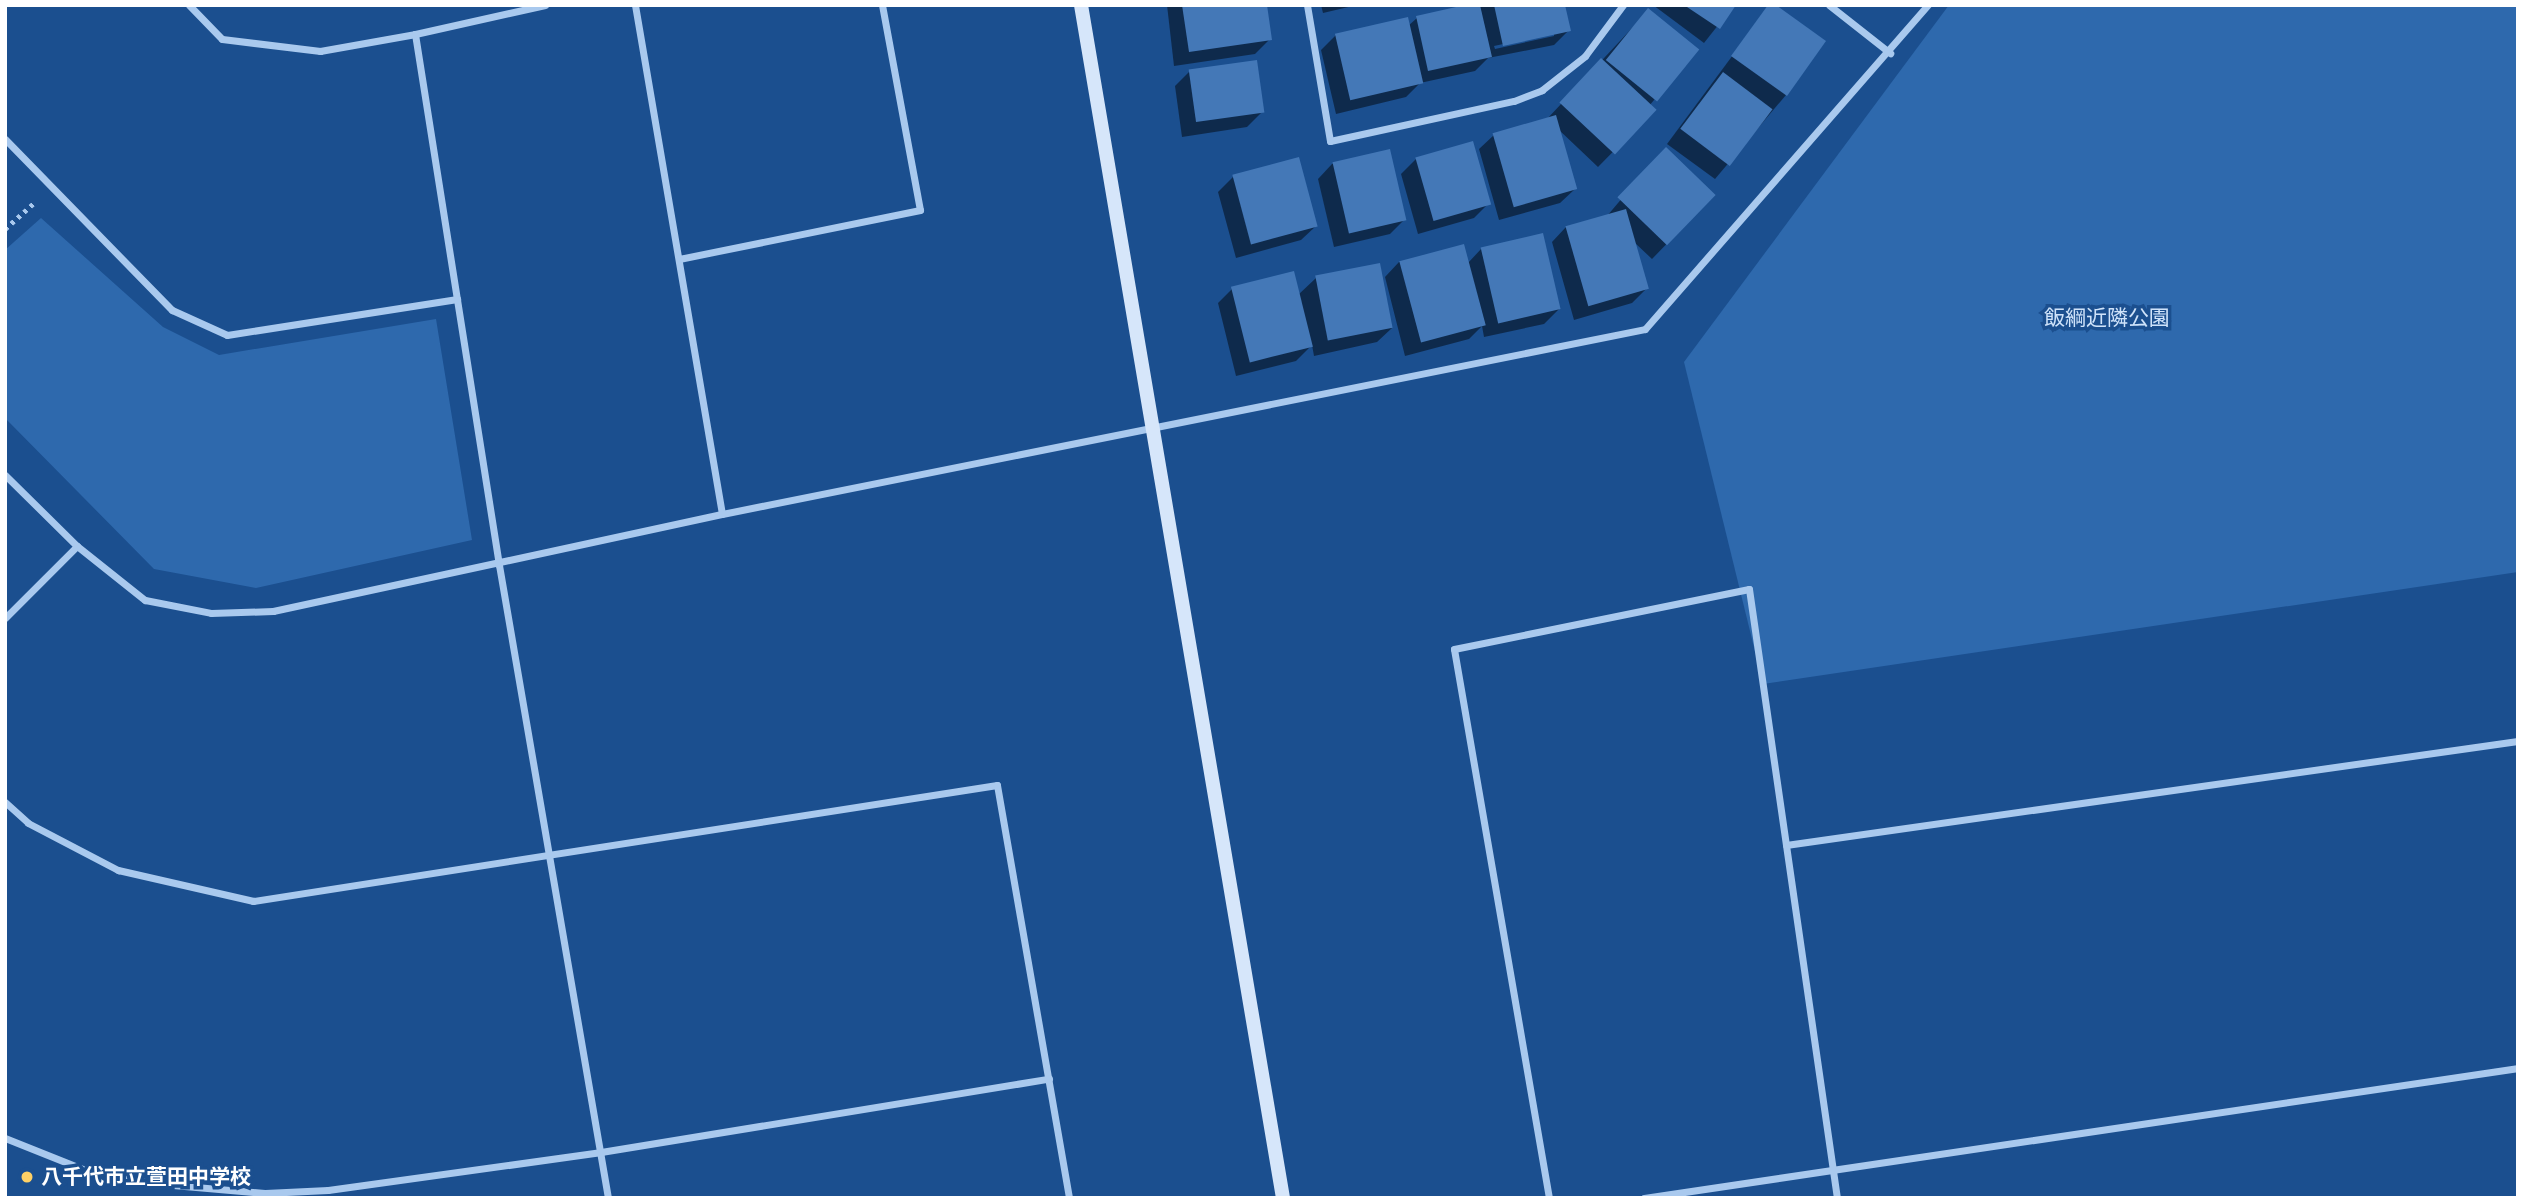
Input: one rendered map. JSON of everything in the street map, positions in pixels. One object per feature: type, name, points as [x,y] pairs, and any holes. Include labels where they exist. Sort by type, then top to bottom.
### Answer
[{"type":"street","points":[[188,5],[222,39],[308,50],[415,34],[545,5]]},
{"type":"street","points":[[635,5],[722,514]]},
{"type":"street","points":[[679,259],[920,210],[883,5]]},
{"type":"street","points":[[1081,5],[1283,1198]]},
{"type":"street","points":[[1307,5],[1330,141],[1514,101],[1542,90],[1585,56],[1623,5]]},
{"type":"street","points":[[1829,5],[1890,53]]},
{"type":"street","points":[[5,475],[77,545],[145,600],[211,613],[273,611],[499,565],[722,514],[1645,329],[1890,53],[1928,5]]},
{"type":"street","points":[[415,34],[499,565],[608,1198]]},
{"type":"street","points":[[5,139],[172,310],[228,335],[457,299]]},
{"type":"street","points":[[5,618],[77,545]]},
{"type":"street","points":[[1549,1198],[1454,649],[1749,589],[1837,1198]]},
{"type":"street","points":[[1786,845],[2518,741]]},
{"type":"street","points":[[5,802],[28,823],[118,870],[253,901],[550,852],[998,785],[1069,1198]]},
{"type":"street","points":[[1644,1198],[2518,1068]]},
{"type":"street","points":[[5,1138],[88,1171],[150,1183],[265,1193],[328,1190],[601,1152],[1049,1079]]},
{"type":"path","points":[[5,229],[52,187]]},
{"type":"green space","name":"飯綱近隣公園","points":[[1949,5],[2518,5],[2518,572],[1763,684],[1684,362]]},
{"type":"green space","points":[[41,218],[163,327],[219,355],[436,319],[472,540],[256,588],[154,569],[5,418],[5,250]]},
{"type":"building","points":[[1182,5],[1267,5],[1272,40],[1189,52]]},
{"type":"building","points":[[1465,5],[1480,5],[1492,57],[1428,71],[1416,16]]},
{"type":"building","points":[[1494,5],[1565,5],[1571,31],[1503,46]]},
{"type":"building","points":[[1684,5],[1736,5],[1720,29]]},
{"type":"building","points":[[1768,5],[1776,5],[1826,41],[1787,96],[1731,56]]},
{"type":"building","points":[[1648,8],[1699,50],[1657,102],[1606,60]]},
{"type":"building","points":[[1408,17],[1423,83],[1350,100],[1335,34]]},
{"type":"building","points":[[1601,58],[1657,110],[1615,154],[1559,103]]},
{"type":"building","points":[[1257,60],[1264,112],[1196,122],[1189,70]]},
{"type":"building","points":[[1723,72],[1773,109],[1730,166],[1680,129]]},
{"type":"building","points":[[1556,115],[1577,189],[1514,207],[1493,133]]},
{"type":"building","points":[[1473,141],[1491,204],[1434,221],[1415,158]]},
{"type":"building","points":[[1666,147],[1716,195],[1667,245],[1617,197]]},
{"type":"building","points":[[1390,149],[1406,220],[1349,233],[1333,162]]},
{"type":"building","points":[[1299,157],[1318,227],[1251,244],[1232,175]]},
{"type":"building","points":[[1626,209],[1649,289],[1588,306],[1565,226]]},
{"type":"building","points":[[1543,233],[1561,309],[1498,323],[1481,247]]},
{"type":"building","points":[[1464,244],[1486,325],[1421,342],[1399,261]]},
{"type":"building","points":[[1380,263],[1393,328],[1328,340],[1315,276]]},
{"type":"building","points":[[1294,271],[1313,347],[1250,362],[1231,287]]},
{"type":"place","name":"八千代市立萱田中学校","points":[[27,1177]]}]
